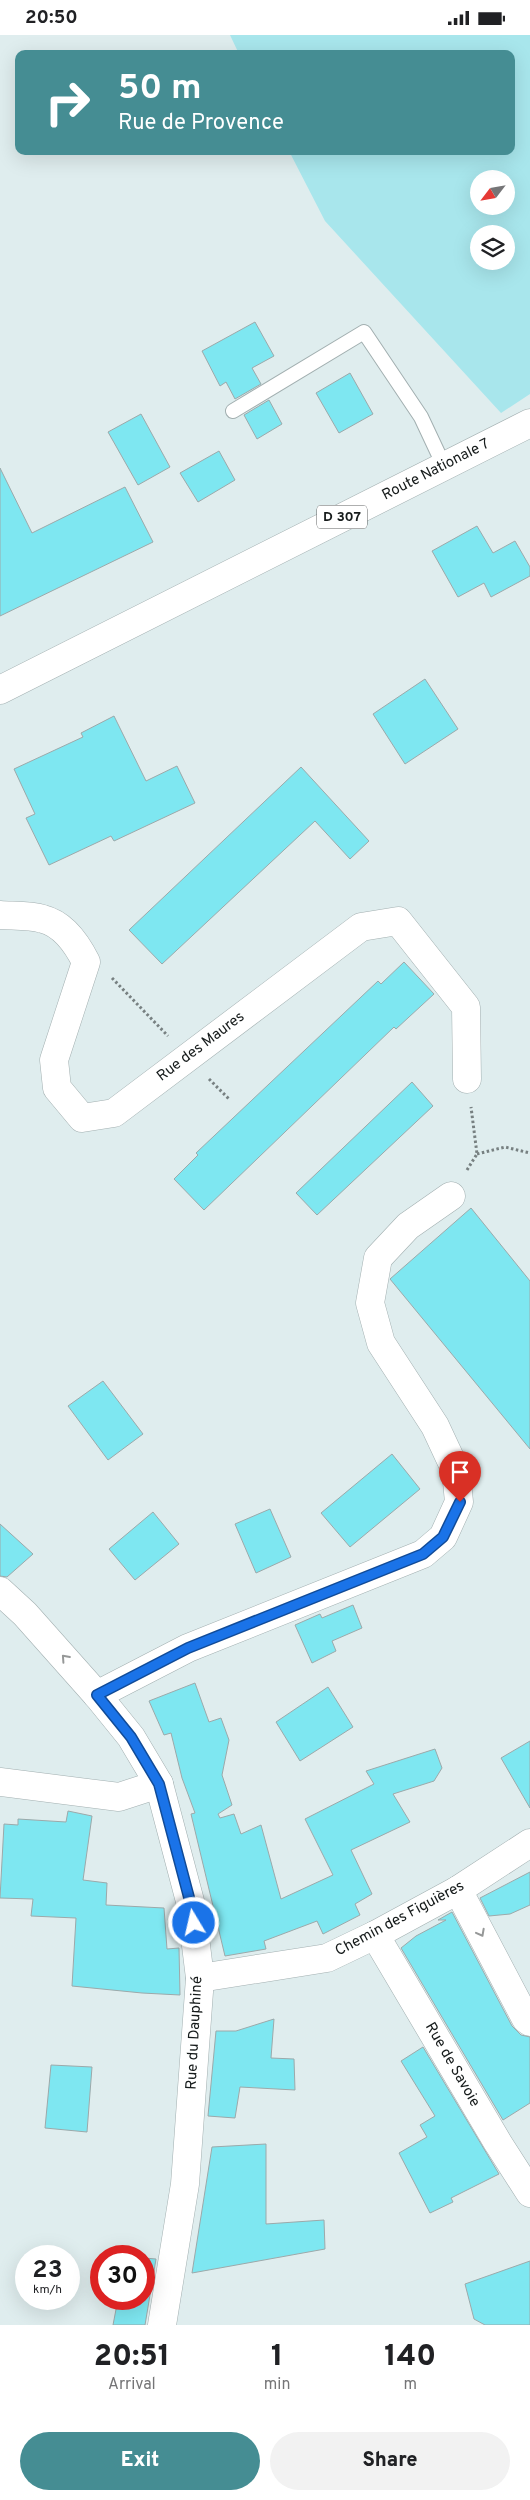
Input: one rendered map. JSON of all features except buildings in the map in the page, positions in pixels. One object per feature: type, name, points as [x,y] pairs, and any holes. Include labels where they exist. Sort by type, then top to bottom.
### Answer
[{"type":"street","name":"Route Nationale 7","points":[[0,690],[444,466],[528,426]]},
{"type":"street","points":[[0,915],[44,919],[67,933],[78,947],[86,962]]},
{"type":"street","name":"Rue des Maures","points":[[86,962],[54,1060],[57,1088],[82,1118],[114,1113],[361,927],[398,921],[466,1007],[467,1079]]},
{"type":"street","points":[[97,1695],[188,1648],[423,1554],[443,1537],[460,1502],[456,1471],[435,1425],[381,1343],[370,1303],[378,1258],[408,1226],[451,1196]]},
{"type":"street","name":"Rue du Dauphiné","points":[[0,1591],[25,1614],[97,1695],[131,1737],[159,1784],[191,1905],[200,1978],[185,2184],[162,2325]]},
{"type":"street","points":[[0,1783],[120,1797],[159,1784]]},
{"type":"street","name":"Chemin des Figuières","points":[[200,1978],[327,1958],[375,1935],[458,1890],[530,1843]]},
{"type":"street","points":[[458,1890],[526,2019],[530,2022]]},
{"type":"street","name":"Rue de Savoie","points":[[375,1935],[498,2143],[530,2193]]},
{"type":"lane","points":[[233,411],[364,332],[421,417],[444,466]]},
{"type":"path","points":[[86,962],[107,972],[230,1100]]},
{"type":"path","points":[[451,1196],[477,1154],[467,1079]]},
{"type":"path","points":[[477,1154],[506,1147],[530,1153]]},
{"type":"shaded area","points":[[230,35],[530,35],[530,394],[501,413],[325,221],[291,155],[515,155],[515,50],[237,50]]},
{"type":"route","points":[[194,1923],[159,1784],[131,1737],[97,1695],[188,1648],[423,1554],[443,1537],[460,1502]]}]
